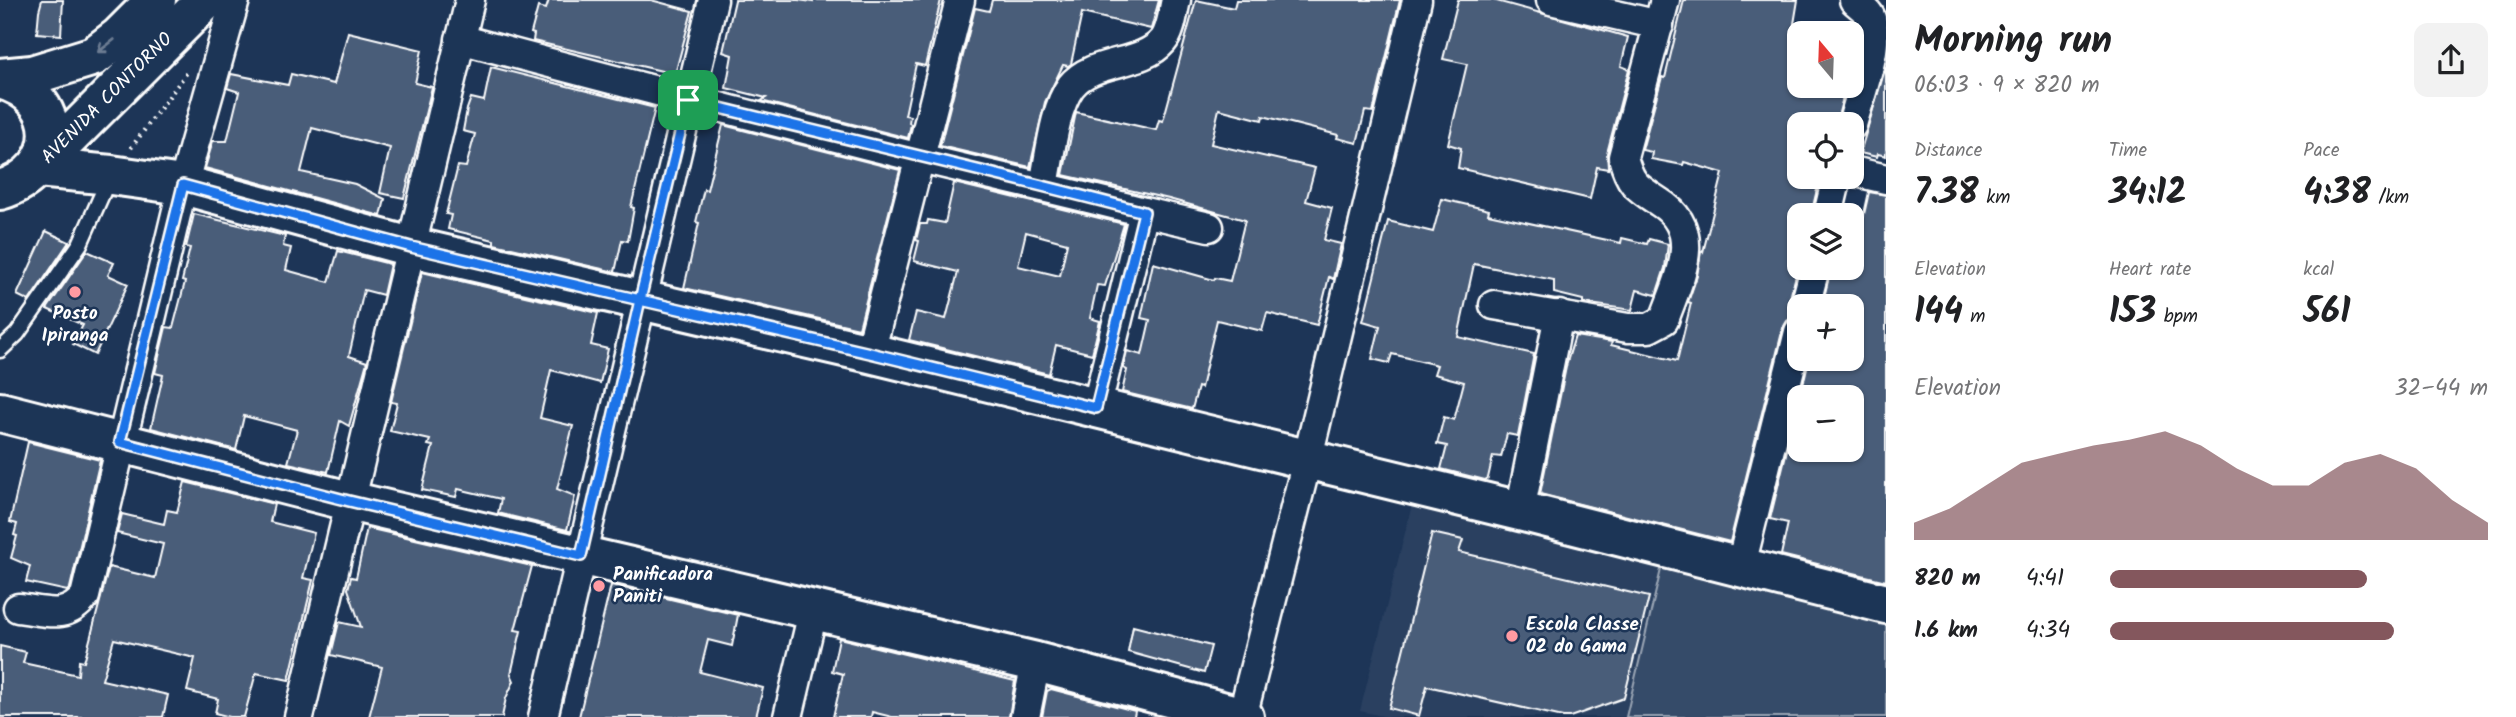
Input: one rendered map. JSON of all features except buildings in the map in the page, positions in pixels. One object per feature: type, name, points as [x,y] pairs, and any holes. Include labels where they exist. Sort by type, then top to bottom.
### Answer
[{"type":"street","name":"AVENIDA CONTORNO","points":[[0,79],[32,75],[94,56],[119,37],[156,0]]},
{"type":"street","name":"AVENIDA CONTORNO","points":[[0,212],[23,178],[206,0]]},
{"type":"street","points":[[18,608],[62,613],[76,607],[85,597],[183,185],[234,0]]},
{"type":"street","points":[[299,717],[470,0]]},
{"type":"street","points":[[543,717],[713,0]]},
{"type":"street","points":[[870,353],[960,0]]},
{"type":"street","points":[[1044,185],[1063,99],[1068,91],[1085,74],[1151,51],[1164,41],[1176,0]]},
{"type":"street","points":[[0,412],[349,501],[1037,662],[1243,717],[1417,0]]},
{"type":"street","points":[[1494,305],[1628,328],[1648,328],[1664,320],[1686,256],[1686,241],[1676,220],[1662,203],[1640,191],[1634,184],[1629,178],[1623,157],[1662,12],[1551,0]]},
{"type":"street","points":[[1854,0],[1869,15],[1874,32],[1855,112]]},
{"type":"street","points":[[460,39],[919,158],[1044,185],[1209,227]]},
{"type":"street","points":[[0,79],[15,83],[29,92],[40,104],[47,120],[45,153],[23,178]]},
{"type":"street","points":[[1864,174],[1886,179]]},
{"type":"street","points":[[23,178],[111,175],[183,185],[411,247],[870,353],[1886,604]]},
{"type":"street","points":[[1096,408],[1144,212]]},
{"type":"street","points":[[1520,512],[1559,315]]},
{"type":"street","points":[[1741,569],[1789,371]]},
{"type":"street","points":[[788,717],[814,608]]},
{"type":"street","points":[[1025,717],[1037,662]]},
{"type":"lane","points":[[0,350],[17,334],[80,244],[111,175]]},
{"type":"path","points":[[111,175],[190,70]]},
{"type":"shaded area","name":"Escola Classe 02 do Gama","points":[[1413,501],[1663,561],[1626,717],[1387,717],[1360,711]]},
{"type":"shaded area","points":[[1663,561],[1886,619],[1886,717],[1626,717]]},
{"type":"place","name":"Posto Ipiranga","points":[[75,292]]},
{"type":"place","name":"Panificadora Paniti","points":[[599,586]]},
{"type":"place","name":"Escola Classe 02 do Gama","points":[[1512,636]]},
{"type":"route","points":[[688,100],[640,300],[411,247],[183,185],[120,442],[349,501],[581,556],[640,300],[1096,408],[1144,212],[1044,185],[919,158],[688,100]]}]
